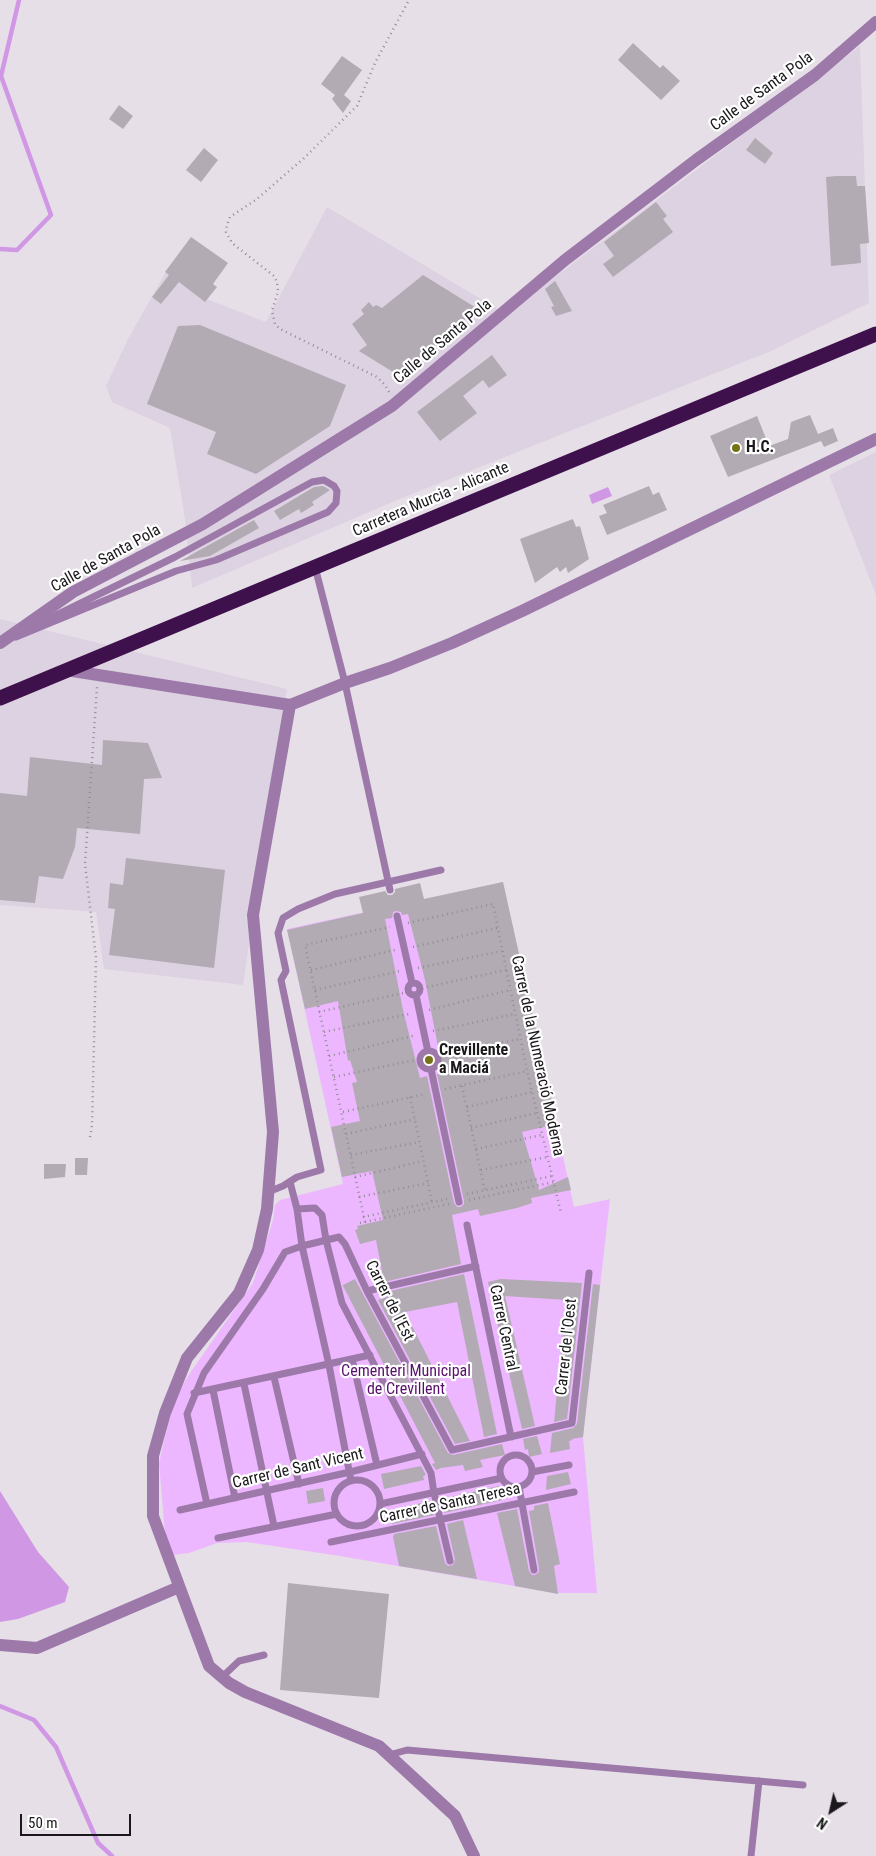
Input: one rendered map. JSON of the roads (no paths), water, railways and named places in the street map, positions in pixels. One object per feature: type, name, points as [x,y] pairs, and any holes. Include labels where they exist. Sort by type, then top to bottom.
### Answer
[{"type":"highway","name":"Carretera Murcia - Alicante","points":[[0,698],[876,334]]},
{"type":"street","name":"Calle de Santa Pola","points":[[0,644],[74,592],[203,524],[392,406],[564,260],[696,160],[815,75],[876,22]]},
{"type":"street","points":[[66,670],[290,704],[390,668],[522,611],[876,439]]},
{"type":"street","points":[[290,704],[253,915],[273,1132],[265,1217],[258,1250],[239,1293],[188,1358],[165,1413],[153,1456],[153,1516],[210,1666],[222,1677],[245,1692],[379,1746],[455,1816],[474,1856]]},
{"type":"street","points":[[0,1645],[37,1648],[180,1587]]},
{"type":"lane","points":[[324,480],[334,486],[336,503],[328,512],[216,560],[176,571],[0,644],[65,609],[174,557],[312,482],[324,480]]},
{"type":"lane","points":[[315,567],[344,683],[389,886]]},
{"type":"lane","points":[[268,1192],[297,1177],[321,1170],[281,980],[286,971],[278,933],[283,918],[298,909],[335,894],[389,886],[441,870]]},
{"type":"lane","points":[[397,916],[412,983],[418,984],[415,992],[428,1052]]},
{"type":"lane","points":[[428,1052],[436,1055],[437,1063],[431,1069],[423,1067],[420,1059],[423,1054],[428,1052]]},
{"type":"lane","points":[[431,1069],[459,1202]]},
{"type":"lane","points":[[290,1182],[297,1209],[302,1246],[329,1365],[351,1481]]},
{"type":"lane","points":[[297,1209],[315,1208],[322,1215],[326,1240],[342,1303],[431,1473],[450,1561]]},
{"type":"lane","name":"Carrer Central","points":[[467,1225],[511,1437]]},
{"type":"lane","name":"Carrer de l'Est","points":[[326,1240],[338,1237],[345,1244],[367,1291],[452,1450],[511,1437]]},
{"type":"lane","points":[[207,1504],[187,1414],[194,1394],[204,1373],[263,1289],[285,1252],[326,1240]]},
{"type":"lane","points":[[367,1291],[476,1266]]},
{"type":"lane","name":"Carrer de l'Oest","points":[[511,1437],[572,1423],[589,1273]]},
{"type":"lane","points":[[194,1394],[370,1355]]},
{"type":"lane","points":[[352,1359],[377,1466]]},
{"type":"lane","points":[[274,1377],[299,1484]]},
{"type":"lane","points":[[244,1384],[274,1526]]},
{"type":"lane","points":[[213,1390],[235,1498]]},
{"type":"lane","name":"Carrer de Sant Vicent","points":[[180,1510],[377,1466],[422,1454]]},
{"type":"lane","points":[[510,1456],[525,1458],[531,1466],[532,1472],[528,1481],[519,1487],[509,1485],[500,1473],[502,1463],[510,1456]]},
{"type":"lane","points":[[532,1472],[569,1464]]},
{"type":"lane","points":[[380,1504],[502,1478]]},
{"type":"lane","points":[[360,1480],[373,1487],[378,1493],[380,1504],[373,1520],[366,1524],[351,1525],[344,1522],[337,1514],[334,1503],[340,1489],[351,1481],[360,1480]]},
{"type":"lane","points":[[519,1487],[534,1570]]},
{"type":"lane","name":"Carrer de Santa Teresa","points":[[331,1542],[574,1492]]},
{"type":"lane","points":[[218,1538],[337,1514]]},
{"type":"lane","points":[[366,1524],[370,1534]]},
{"type":"lane","points":[[222,1677],[240,1661],[264,1655]]},
{"type":"lane","points":[[388,1755],[407,1750],[803,1785]]},
{"type":"lane","points":[[751,1856],[759,1782]]},
{"type":"waterway","points":[[0,249],[17,250],[51,215],[1,76],[19,0]]},
{"type":"waterway","points":[[0,1706],[34,1720],[56,1747],[98,1843],[112,1856]]},
{"type":"place","name":"H.C.","points":[[736,448]]},
{"type":"place","name":"Crevillente a Maciá","points":[[429,1060]]},
{"type":"park label","name":"Cementeri Municipal de Crevillent","points":[[406,1381]]}]
